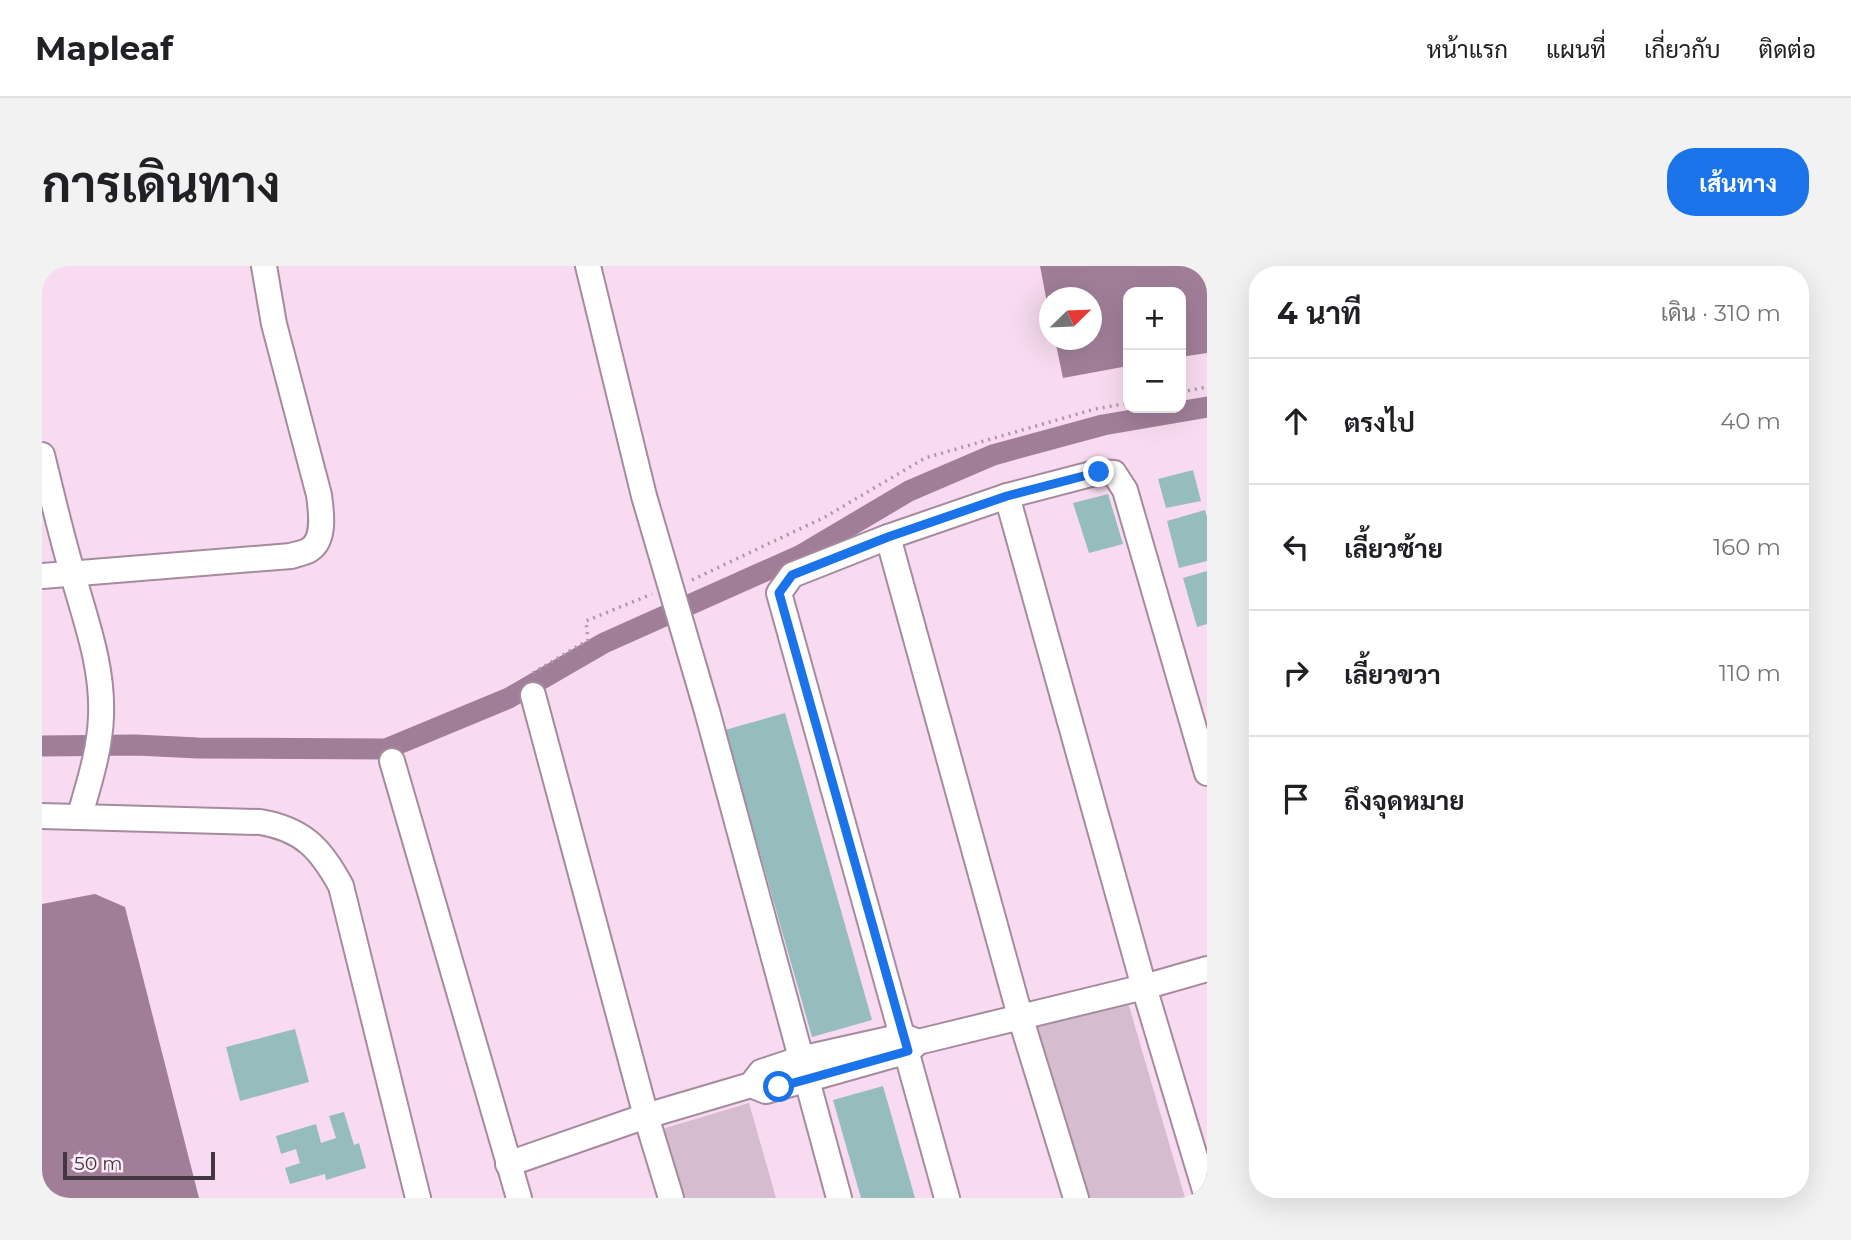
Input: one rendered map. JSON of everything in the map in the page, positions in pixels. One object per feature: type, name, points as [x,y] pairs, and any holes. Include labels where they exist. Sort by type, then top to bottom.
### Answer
[{"type":"street","points":[[42,576],[292,556],[310,550],[317,541],[322,513],[319,495],[274,324],[264,266]]},
{"type":"street","points":[[588,266],[644,496],[707,711],[839,1198]]},
{"type":"street","points":[[42,455],[72,574],[94,643],[101,679],[102,718],[97,752],[80,816]]},
{"type":"street","points":[[947,1198],[910,1043],[779,593],[792,575],[888,537],[1007,496],[1099,472],[1114,473],[1125,490],[1207,773]]},
{"type":"street","points":[[1007,496],[1144,987],[1207,1197]]},
{"type":"street","points":[[888,537],[1020,1016],[1076,1198]]},
{"type":"street","points":[[533,684],[646,1116],[671,1198]]},
{"type":"street","points":[[392,761],[519,1198]]},
{"type":"street","points":[[42,816],[260,822],[282,826],[307,839],[327,860],[341,886],[418,1198]]},
{"type":"street","points":[[509,1164],[646,1116],[751,1085],[761,1072],[803,1070],[1144,987],[1207,969]]},
{"type":"path","points":[[1186,391],[1207,387]]},
{"type":"path","points":[[691,580],[825,517],[925,458],[1096,409],[1123,404]]},
{"type":"path","points":[[533,684],[587,640],[586,621],[654,593]]},
{"type":"shaded area","points":[[1040,266],[1207,266],[1207,353],[1186,356],[1186,287],[1123,287],[1123,367],[1063,378],[1057,350],[1102,350],[1102,287],[1044,287]]},
{"type":"shaded area","points":[[95,894],[125,907],[199,1198],[42,1198],[42,904]]},
{"type":"shaded area","points":[[1127,999],[1185,1198],[1085,1198],[1035,1026]]},
{"type":"shaded area","points":[[749,1103],[776,1198],[671,1198],[652,1132]]},
{"type":"building","points":[[1193,470],[1201,501],[1166,508],[1158,479]]},
{"type":"building","points":[[1108,494],[1123,544],[1089,553],[1073,503]]},
{"type":"building","points":[[1205,510],[1207,561],[1179,568],[1167,521]]},
{"type":"building","points":[[1207,571],[1207,624],[1197,627],[1183,578]]},
{"type":"building","points":[[785,713],[872,1020],[812,1037],[725,730]]},
{"type":"building","points":[[295,1029],[309,1082],[240,1101],[226,1047]]},
{"type":"building","points":[[883,1086],[915,1198],[861,1198],[833,1100]]},
{"type":"building","points":[[344,1112],[354,1145],[359,1143],[366,1168],[326,1180],[325,1174],[290,1184],[285,1168],[300,1163],[296,1149],[281,1154],[276,1136],[316,1124],[321,1143],[336,1138],[329,1116]]},
{"type":"waterway","points":[[42,746],[386,749],[509,698],[604,643],[801,555],[909,491],[993,455],[1103,425],[1207,407]]},
{"type":"route","points":[[779,1087],[908,1051],[779,593],[792,575],[888,537],[1007,496],[1099,472]]}]
